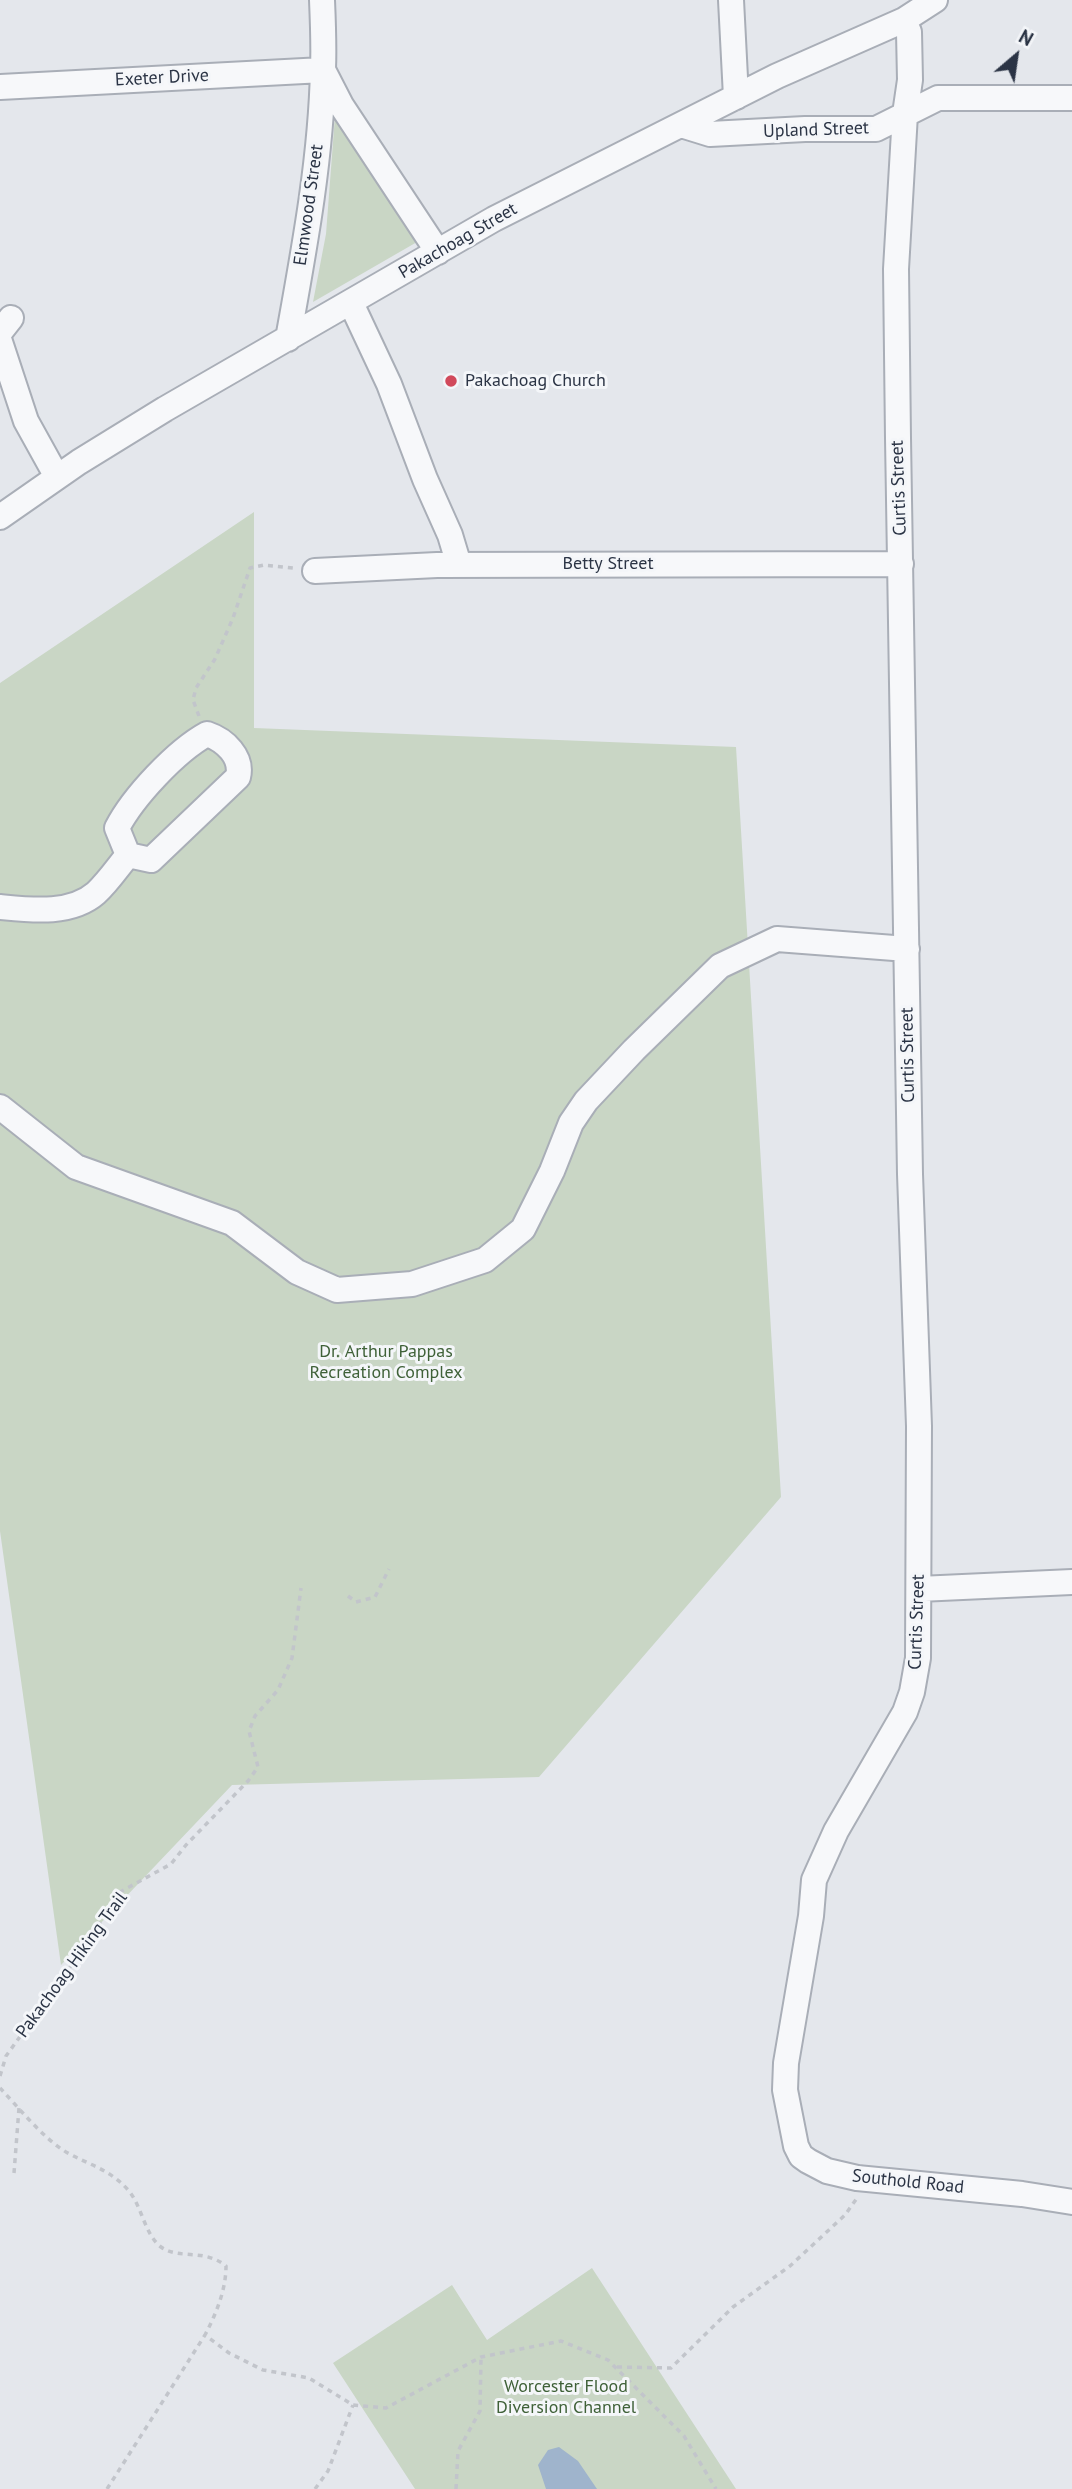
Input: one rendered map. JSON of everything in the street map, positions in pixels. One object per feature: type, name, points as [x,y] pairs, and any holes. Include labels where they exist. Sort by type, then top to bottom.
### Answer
[{"type":"street","name":"Elmwood Street","points":[[288,339],[309,218],[323,70],[322,0]]},
{"type":"street","points":[[731,0],[736,97]]},
{"type":"street","name":"Pakachoag Street","points":[[0,517],[57,477],[165,410],[494,219],[736,97],[904,20],[935,0]]},
{"type":"street","name":"Curtis Street","points":[[786,2063],[811,1916],[814,1880],[836,1832],[905,1712],[912,1692],[918,1658],[919,1426],[910,1174],[897,269],[905,114],[910,80],[909,32],[904,20]]},
{"type":"street","name":"Elmwood Street","points":[[323,70],[341,105],[438,252]]},
{"type":"street","name":"Exeter Drive","points":[[0,87],[323,70]]},
{"type":"street","name":"Upland Street","points":[[681,125],[710,134],[805,129],[876,129],[938,98],[1072,98]]},
{"type":"street","points":[[351,303],[389,384],[425,479],[450,535],[459,565]]},
{"type":"street","points":[[0,342],[26,421],[57,477]]},
{"type":"street","name":"Betty Street","points":[[315,570],[459,565],[901,564]]},
{"type":"street","points":[[207,734],[215,736],[237,756],[240,768],[237,777],[151,860],[128,855],[117,828],[125,811],[195,740],[207,734]]},
{"type":"street","points":[[0,907],[30,910],[72,907],[96,894],[128,855]]},
{"type":"street","points":[[0,1107],[76,1167],[232,1223],[297,1272],[337,1290],[412,1284],[485,1260],[523,1229],[552,1171],[571,1124],[586,1101],[634,1050],[720,967],[777,939],[907,949]]},
{"type":"street","points":[[919,1589],[1072,1582]]},
{"type":"street","name":"Southold Road","points":[[786,2063],[785,2090],[796,2146],[801,2156],[827,2171],[870,2179],[1022,2194],[1072,2202]]},
{"type":"path","points":[[207,734],[193,700],[196,688],[215,659],[250,568],[264,565],[315,570]]},
{"type":"path","points":[[348,1596],[356,1602],[375,1597],[389,1569]]},
{"type":"path","name":"Pakachoag Hiking Trail","points":[[0,2076],[6,2056],[86,1945],[120,1892],[171,1864],[258,1767],[249,1731],[255,1716],[278,1690],[292,1658],[301,1588]]},
{"type":"path","points":[[0,2088],[65,2151],[101,2167],[130,2192],[158,2245],[169,2252],[216,2258],[226,2266],[219,2305],[205,2335],[107,2489]]},
{"type":"path","points":[[14,2174],[19,2108]]},
{"type":"path","points":[[616,2368],[671,2368],[733,2307],[790,2266],[845,2215],[870,2179]]},
{"type":"path","points":[[205,2335],[229,2353],[263,2370],[309,2378],[353,2405],[386,2408],[481,2357],[561,2341],[608,2360],[684,2437],[716,2489]]},
{"type":"path","points":[[456,2489],[458,2451],[480,2411],[481,2357]]},
{"type":"path","points":[[315,2489],[328,2471],[353,2405]]},
{"type":"green space","points":[[335,116],[417,242],[313,302],[326,234]]},
{"type":"green space","name":"Dr. Arthur Pappas Recreation Complex","points":[[254,512],[254,728],[736,747],[781,1497],[539,1777],[232,1785],[61,1965],[0,1531],[0,683]]},
{"type":"green space","name":"Worcester Flood Diversion Channel","points":[[592,2268],[736,2489],[415,2489],[333,2363],[452,2285],[487,2340]]},
{"type":"water","points":[[559,2447],[578,2461],[597,2489],[546,2489],[538,2465],[548,2450]]},
{"type":"place","name":"Pakachoag Church","points":[[451,381]]}]
